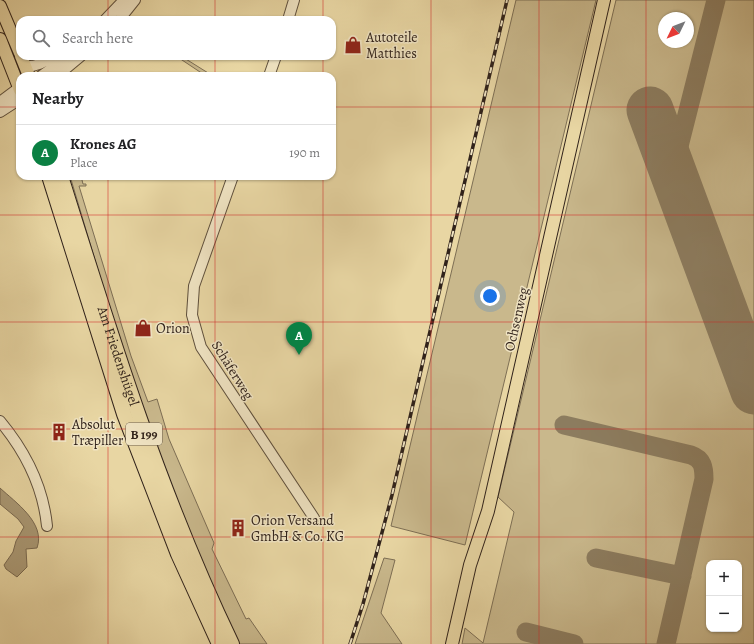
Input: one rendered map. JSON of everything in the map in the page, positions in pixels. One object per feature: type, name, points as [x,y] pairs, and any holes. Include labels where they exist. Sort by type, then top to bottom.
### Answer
[{"type":"highway","name":"Am Friedenshügel","points":[[50,180],[127,420],[178,554],[218,644]]},
{"type":"highway","name":"Am Friedenshügel","points":[[62,180],[115,347],[147,442],[187,545],[232,644]]},
{"type":"main road","name":"Ochsenweg","points":[[452,644],[470,565],[488,511],[604,0]]},
{"type":"main road","points":[[0,6],[16,44]]},
{"type":"main road","points":[[0,39],[16,81]]},
{"type":"street","points":[[109,16],[124,0]]},
{"type":"street","points":[[122,16],[136,0]]},
{"type":"street","points":[[289,16],[294,0]]},
{"type":"street","points":[[24,63],[32,67],[47,60]]},
{"type":"street","points":[[47,72],[64,60]]},
{"type":"street","points":[[62,72],[76,60]]},
{"type":"street","points":[[270,72],[274,60]]},
{"type":"street","points":[[0,102],[16,93]]},
{"type":"street","points":[[0,112],[16,95]]},
{"type":"street","name":"Schäferweg","points":[[232,180],[194,286],[192,316],[201,347],[314,518]]},
{"type":"street","points":[[0,421],[24,453],[35,477],[43,501],[47,526]]},
{"type":"shaded area","points":[[516,0],[596,0],[465,545],[391,526]]},
{"type":"shaded area","points":[[616,0],[754,0],[754,644],[462,644],[465,628],[483,643],[514,512],[498,497]]},
{"type":"shaded area","points":[[182,60],[187,60],[207,72],[200,72]]},
{"type":"shaded area","points":[[71,180],[82,180],[83,184],[86,184],[86,186],[79,186],[131,356],[148,402],[157,399],[169,439],[214,543],[212,549],[246,619],[249,618],[267,644],[238,644],[187,528],[122,351]]},
{"type":"shaded area","points":[[0,488],[28,514],[37,530],[39,539],[37,548],[26,549],[27,567],[17,577],[6,569],[4,565],[13,552],[16,541],[24,527],[18,519],[0,504]]},
{"type":"shaded area","points":[[384,558],[395,560],[381,613],[402,644],[355,644]]},
{"type":"taxiway","points":[[673,170],[716,0]]},
{"type":"taxiway","points":[[564,425],[691,455],[698,459],[702,464],[704,479],[666,644]]},
{"type":"taxiway","points":[[596,558],[682,576]]},
{"type":"taxiway","points":[[526,632],[574,644]]},
{"type":"runway","points":[[650,110],[754,391]]},
{"type":"railway","points":[[350,644],[363,604],[392,495],[507,0]]},
{"type":"place","name":"Autoteile Matthies","points":[[353,45]]},
{"type":"place","name":"Orion","points":[[143,328]]},
{"type":"place","name":"Krones AG","points":[[299,355]]},
{"type":"place","name":"Absolut Træpiller","points":[[59,432]]},
{"type":"place","name":"Orion Versand GmbH & Co. KG","points":[[238,528]]}]
